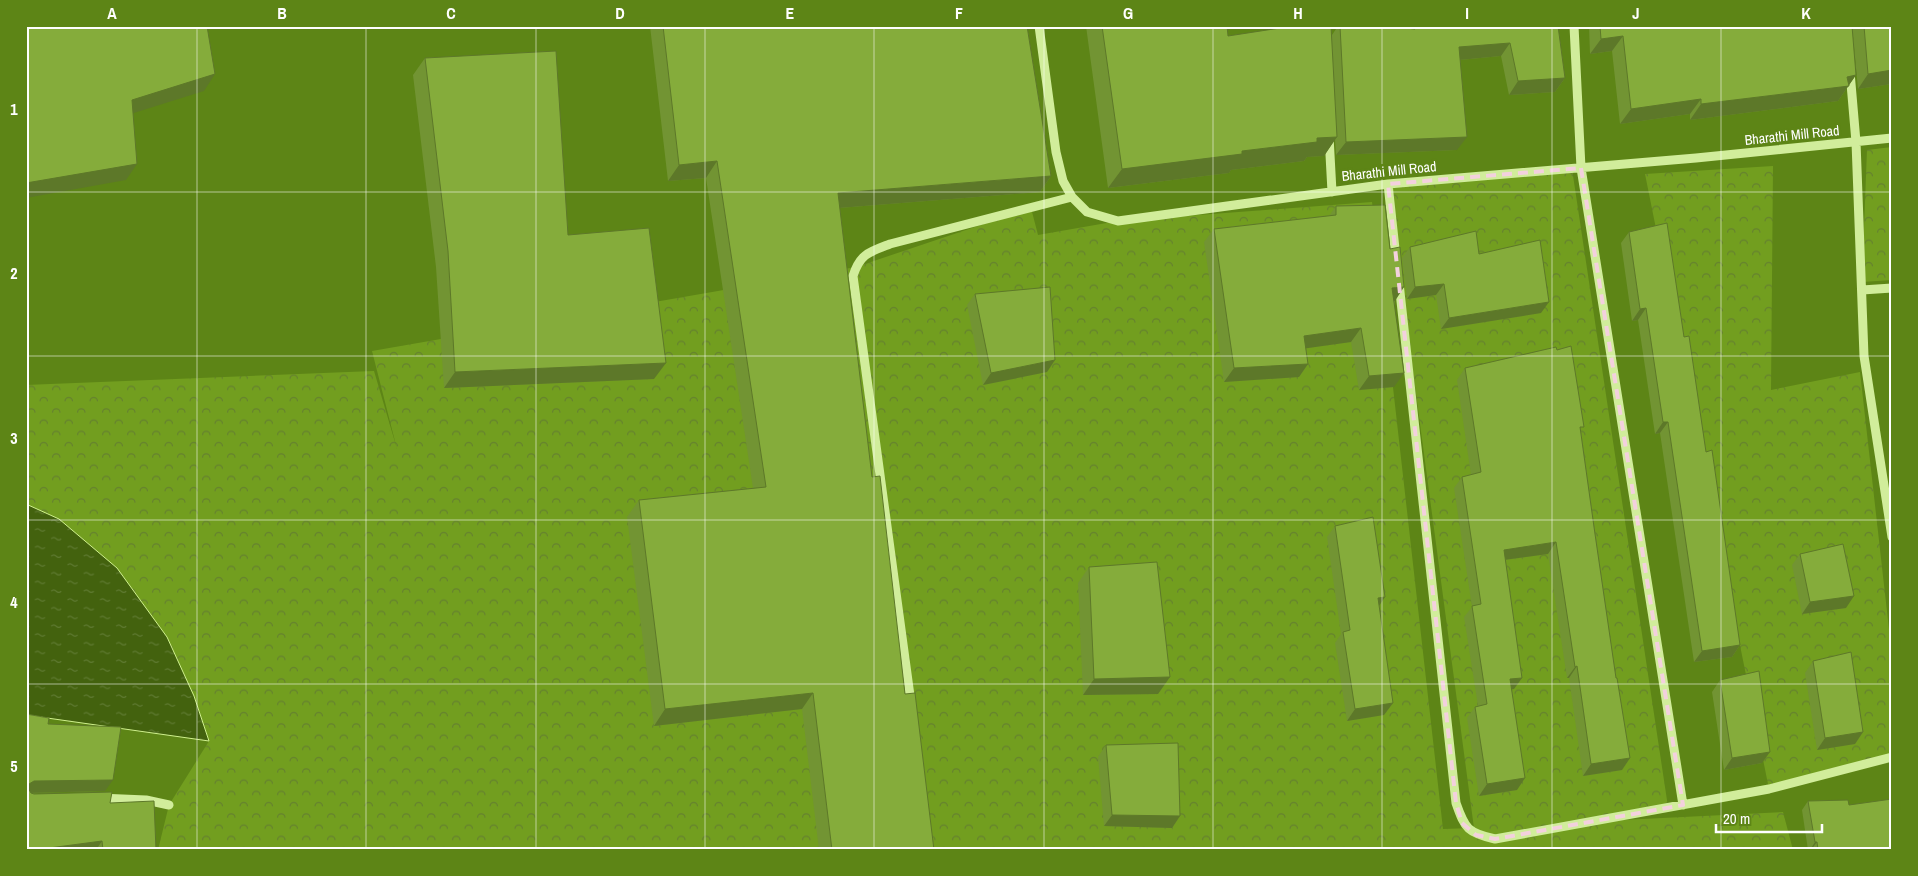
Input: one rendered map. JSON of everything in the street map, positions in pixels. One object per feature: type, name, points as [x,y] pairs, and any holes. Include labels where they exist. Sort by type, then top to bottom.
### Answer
[{"type":"street","name":"Bharathi Mill Road","points":[[1040,26],[1056,152],[1063,182],[1072,197],[1087,212],[1118,221],[1388,184],[1581,168],[1892,138]]},
{"type":"street","points":[[1574,26],[1581,168],[1683,805]]},
{"type":"street","points":[[1849,65],[1856,142],[1864,356],[1892,537]]},
{"type":"street","points":[[1328,124],[1332,192]]},
{"type":"street","points":[[1388,184],[1456,803],[1462,823],[1476,835],[1495,839],[1769,789],[1892,757]]},
{"type":"street","points":[[912,711],[853,276],[861,258],[870,251],[1072,197]]},
{"type":"street","points":[[1862,290],[1892,288]]},
{"type":"street","points":[[87,798],[146,800],[169,805]]},
{"type":"highlighted area","points":[[1581,168],[1683,805],[1495,839],[1476,835],[1462,823],[1456,803],[1388,184]]},
{"type":"green space","points":[[1892,147],[1892,280],[1862,282],[1867,150]]},
{"type":"green space","points":[[1773,166],[1771,390],[1860,372],[1892,656],[1892,757],[1769,789],[1645,174]]},
{"type":"green space","points":[[1572,169],[1668,807],[1561,823],[1783,812],[1793,850],[158,850],[169,805],[209,741],[194,696],[59,519],[26,504],[26,385],[374,371],[397,449],[372,351],[856,267],[1031,208],[1038,235],[1118,221],[1372,202],[1443,829],[1474,828],[1388,184]]},
{"type":"water","points":[[26,504],[59,519],[117,568],[167,637],[194,696],[209,741],[26,715]]},
{"type":"building","points":[[26,26],[207,26],[215,74],[132,100],[137,164],[26,183]]},
{"type":"building","points":[[663,26],[1027,26],[1051,176],[838,193],[872,477],[880,476],[905,694],[915,693],[934,850],[832,850],[813,693],[665,709],[639,500],[766,487],[717,161],[679,165]]},
{"type":"building","points":[[1102,26],[1227,26],[1228,36],[1293,26],[1331,26],[1337,137],[1317,138],[1317,142],[1242,151],[1242,154],[1122,169]]},
{"type":"building","points":[[1340,26],[1386,26],[1415,29],[1415,26],[1558,26],[1565,78],[1518,81],[1510,43],[1459,47],[1467,137],[1346,142]]},
{"type":"building","points":[[1600,26],[1852,26],[1856,75],[1847,77],[1849,86],[1701,104],[1701,99],[1631,109],[1623,36],[1601,39]]},
{"type":"building","points":[[1864,26],[1892,26],[1892,70],[1868,74]]},
{"type":"building","points":[[556,51],[568,235],[649,228],[666,363],[455,372],[448,251],[425,58]]},
{"type":"building","points":[[1385,205],[1390,249],[1400,247],[1404,287],[1392,288],[1404,373],[1369,376],[1361,328],[1304,336],[1308,364],[1234,368],[1214,229],[1336,215],[1336,206]]},
{"type":"building","points":[[1667,223],[1684,337],[1689,336],[1706,452],[1712,450],[1740,645],[1702,651],[1668,422],[1663,422],[1646,308],[1640,309],[1629,232]]},
{"type":"building","points":[[1476,231],[1479,254],[1540,240],[1549,302],[1449,318],[1444,284],[1415,287],[1410,247]]},
{"type":"building","points":[[1050,287],[1055,360],[991,373],[975,294]]},
{"type":"building","points":[[1571,346],[1584,427],[1580,427],[1595,534],[1630,758],[1591,764],[1556,542],[1504,550],[1522,678],[1510,679],[1525,778],[1487,784],[1475,707],[1487,704],[1472,606],[1481,604],[1462,477],[1481,472],[1465,368],[1556,347],[1557,350]]},
{"type":"building","points":[[1373,517],[1385,597],[1378,598],[1393,703],[1355,709],[1343,632],[1350,630],[1335,526]]},
{"type":"building","points":[[1843,544],[1854,596],[1810,602],[1800,554]]},
{"type":"building","points":[[1157,562],[1170,677],[1094,679],[1089,567]]},
{"type":"building","points":[[1851,652],[1863,732],[1825,738],[1813,661]]},
{"type":"building","points":[[1759,671],[1770,752],[1732,758],[1720,680]]},
{"type":"building","points":[[26,714],[49,718],[48,724],[121,727],[113,780],[34,781],[29,784],[28,788],[34,794],[112,792],[110,803],[154,801],[156,850],[103,850],[102,841],[26,850]]},
{"type":"building","points":[[1178,743],[1180,816],[1112,815],[1106,745]]},
{"type":"building","points":[[1892,799],[1892,850],[1818,850],[1808,801],[1848,800],[1849,805]]}]
